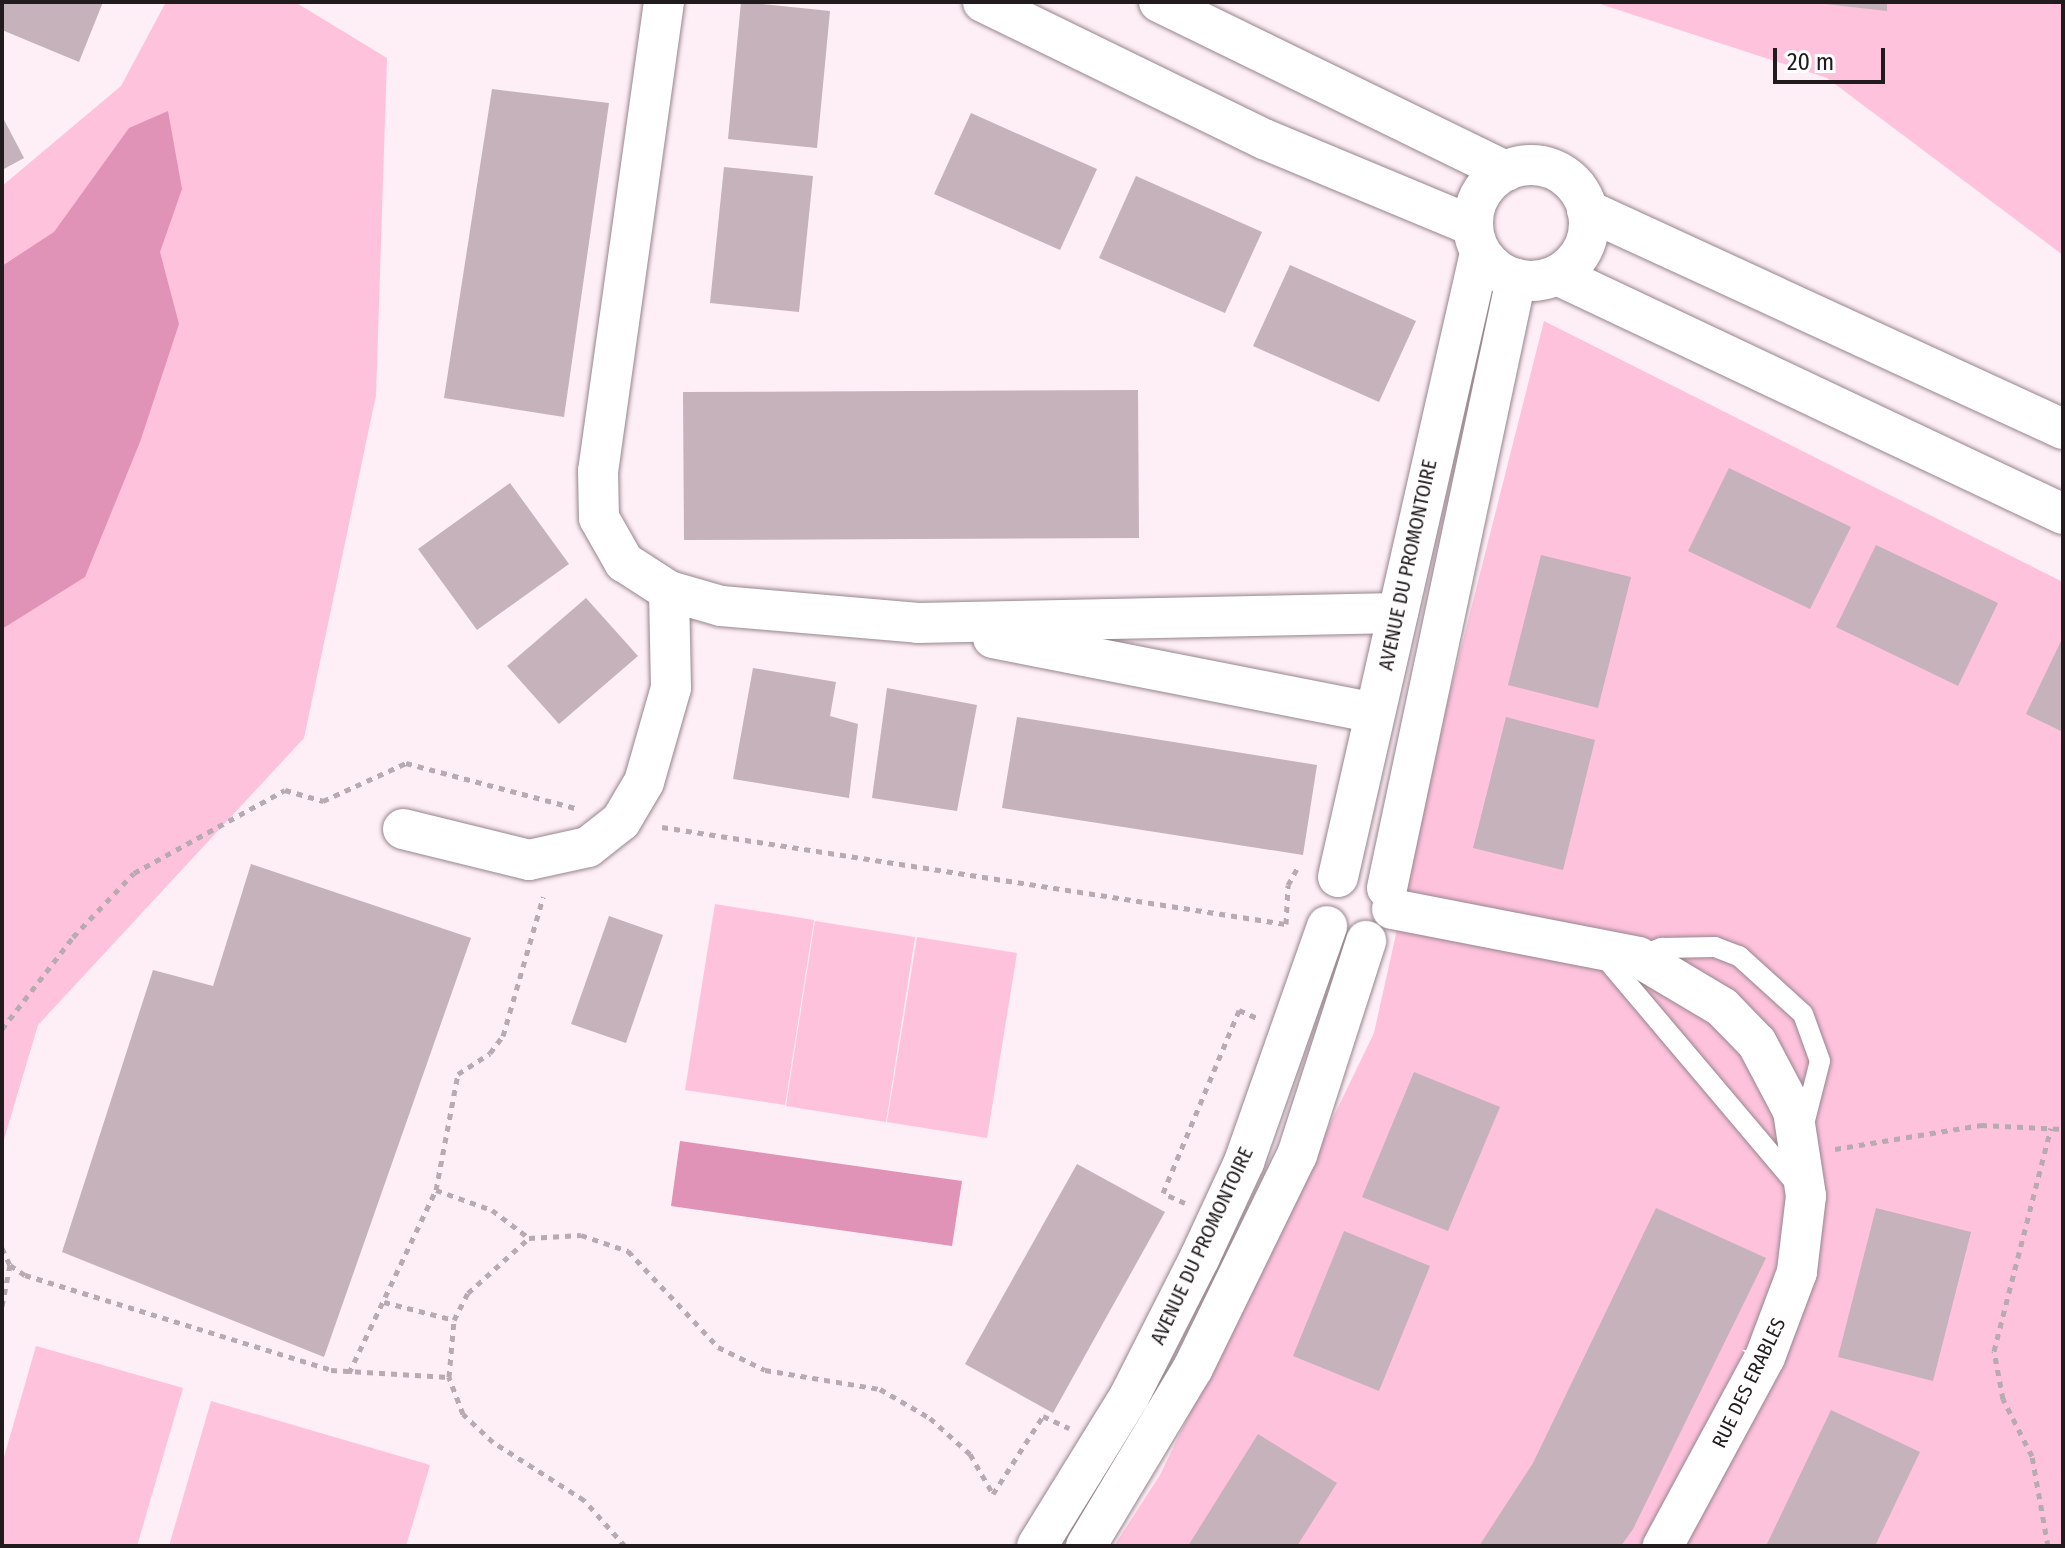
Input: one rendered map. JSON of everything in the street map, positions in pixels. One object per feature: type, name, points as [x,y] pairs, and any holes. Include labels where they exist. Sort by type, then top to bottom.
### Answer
[{"type":"street","points":[[664,2],[597,496],[605,537],[615,551],[669,591],[721,606],[918,623],[1398,613]]},
{"type":"street","points":[[983,2],[1476,239],[1516,279]]},
{"type":"street","points":[[1159,2],[1506,171]]},
{"type":"street","points":[[1476,239],[1484,188],[1506,171],[1535,165],[1563,174],[1587,210],[2063,429]]},
{"type":"street","points":[[1557,275],[1583,248],[1587,210]]},
{"type":"street","name":"AVENUE DU PROMONTOIRE","points":[[1321,869],[1375,713],[1476,239]]},
{"type":"street","points":[[1516,279],[1557,275],[2063,514]]},
{"type":"street","points":[[1390,899],[1359,872],[1321,869],[1321,905],[1327,926],[1344,940],[1366,941],[1385,930],[1516,279]]},
{"type":"street","points":[[403,829],[529,860],[555,859],[588,847],[621,821],[644,782],[671,688],[669,591]]},
{"type":"street","points":[[918,623],[1375,713]]},
{"type":"street","name":"RUE DES ERABLES","points":[[1390,899],[1638,957],[1722,1007],[1757,1043],[1793,1111],[1801,1147],[1806,1196],[1797,1272],[1776,1331],[1663,1546]]},
{"type":"street","name":"AVENUE DU PROMONTOIRE","points":[[1037,1546],[1129,1397],[1200,1257],[1244,1162],[1327,926]]},
{"type":"street","points":[[1086,1546],[1193,1368],[1297,1155],[1366,941]]},
{"type":"lane","points":[[1595,945],[1806,1196]]},
{"type":"lane","points":[[1638,957],[1662,948],[1715,947],[1739,956],[1803,1014],[1820,1061],[1801,1147]]},
{"type":"path","points":[[349,1373],[436,1190],[458,1074],[490,1053],[503,1036],[555,859]]},
{"type":"path","points":[[1286,937],[1288,885],[1321,869]]},
{"type":"path","points":[[1180,1218],[1187,1204],[1163,1193],[1239,1010],[1260,1019],[1264,1006]]},
{"type":"path","points":[[1801,1147],[1882,1145],[1981,1125],[2063,1129]]},
{"type":"path","points":[[2048,1546],[2032,1456],[2003,1399],[1994,1351],[2051,1128]]},
{"type":"path","points":[[436,1190],[492,1210],[529,1238]]},
{"type":"path","points":[[625,1546],[584,1500],[493,1442],[463,1414],[449,1377],[454,1320],[494,1265],[529,1238],[581,1235],[628,1251],[718,1347],[765,1370],[880,1389],[930,1418],[970,1454],[993,1494],[1043,1416],[1071,1429],[1078,1417]]},
{"type":"path","points":[[2,1248],[10,1265],[349,1373],[449,1377]]},
{"type":"path","points":[[2,1306],[10,1265]]},
{"type":"path","points":[[384,1302],[454,1320]]},
{"type":"shaded area","points":[[166,2],[295,2],[387,58],[376,395],[304,738],[38,1025],[2,1146],[2,186],[121,86]]},
{"type":"shaded area","points":[[1594,2],[2063,2],[2063,255],[1827,78]]},
{"type":"shaded area","points":[[168,111],[182,189],[160,252],[179,324],[140,442],[85,577],[2,629],[2,266],[54,232],[129,128]]},
{"type":"shaded area","points":[[1544,321],[2063,582],[2063,1546],[1114,1546],[1160,1475],[1374,1033],[1449,696]]},
{"type":"shaded area","points":[[715,904],[814,920],[785,1105],[685,1090]]},
{"type":"shaded area","points":[[815,921],[915,937],[886,1122],[786,1106]]},
{"type":"shaded area","points":[[917,937],[1017,953],[987,1138],[887,1122]]},
{"type":"shaded area","points":[[680,1141],[962,1181],[952,1246],[671,1206]]},
{"type":"shaded area","points":[[36,1346],[183,1388],[137,1546],[2,1546],[2,1464]]},
{"type":"shaded area","points":[[211,1401],[430,1465],[406,1546],[169,1546]]},
{"type":"building","points":[[2,2],[103,2],[79,62],[2,30]]},
{"type":"building","points":[[741,2],[830,11],[817,148],[728,139]]},
{"type":"building","points":[[1887,2],[1887,11],[1825,4]]},
{"type":"building","points":[[492,89],[609,103],[564,417],[444,398]]},
{"type":"building","points":[[971,113],[1097,169],[1060,250],[934,194]]},
{"type":"building","points":[[2,116],[24,158],[2,170]]},
{"type":"building","points":[[724,167],[813,176],[799,312],[710,303]]},
{"type":"building","points":[[1136,176],[1262,232],[1225,313],[1099,258]]},
{"type":"building","points":[[1290,265],[1416,321],[1379,402],[1253,346]]},
{"type":"building","points":[[1138,390],[1139,538],[684,540],[683,392]]},
{"type":"building","points":[[1729,468],[1851,527],[1810,609],[1688,551]]},
{"type":"building","points":[[510,483],[569,564],[477,630],[418,549]]},
{"type":"building","points":[[1876,545],[1998,603],[1958,686],[1836,627]]},
{"type":"building","points":[[1541,555],[1631,577],[1598,708],[1508,685]]},
{"type":"building","points":[[586,598],[638,656],[559,724],[507,666]]},
{"type":"building","points":[[2063,637],[2063,732],[2026,714]]},
{"type":"building","points":[[753,668],[836,682],[830,716],[858,724],[849,798],[733,779]]},
{"type":"building","points":[[887,688],[977,705],[957,811],[872,798]]},
{"type":"building","points":[[1017,717],[1317,765],[1303,855],[1002,808]]},
{"type":"building","points":[[1506,717],[1595,740],[1563,870],[1473,848]]},
{"type":"building","points":[[251,864],[471,938],[324,1357],[62,1252],[153,970],[213,986]]},
{"type":"building","points":[[609,916],[663,935],[626,1043],[571,1024]]},
{"type":"building","points":[[1414,1072],[1500,1107],[1448,1231],[1362,1197]]},
{"type":"building","points":[[1077,1164],[1165,1212],[1053,1413],[965,1364]]},
{"type":"building","points":[[1656,1208],[1766,1258],[1633,1529],[1621,1546],[1479,1546],[1533,1463]]},
{"type":"building","points":[[1876,1208],[1971,1232],[1933,1381],[1838,1357]]},
{"type":"building","points":[[1344,1231],[1430,1266],[1379,1391],[1293,1356]]},
{"type":"building","points":[[1831,1410],[1920,1452],[1875,1546],[1766,1546]]},
{"type":"building","points":[[1258,1434],[1337,1483],[1297,1546],[1188,1546]]}]
